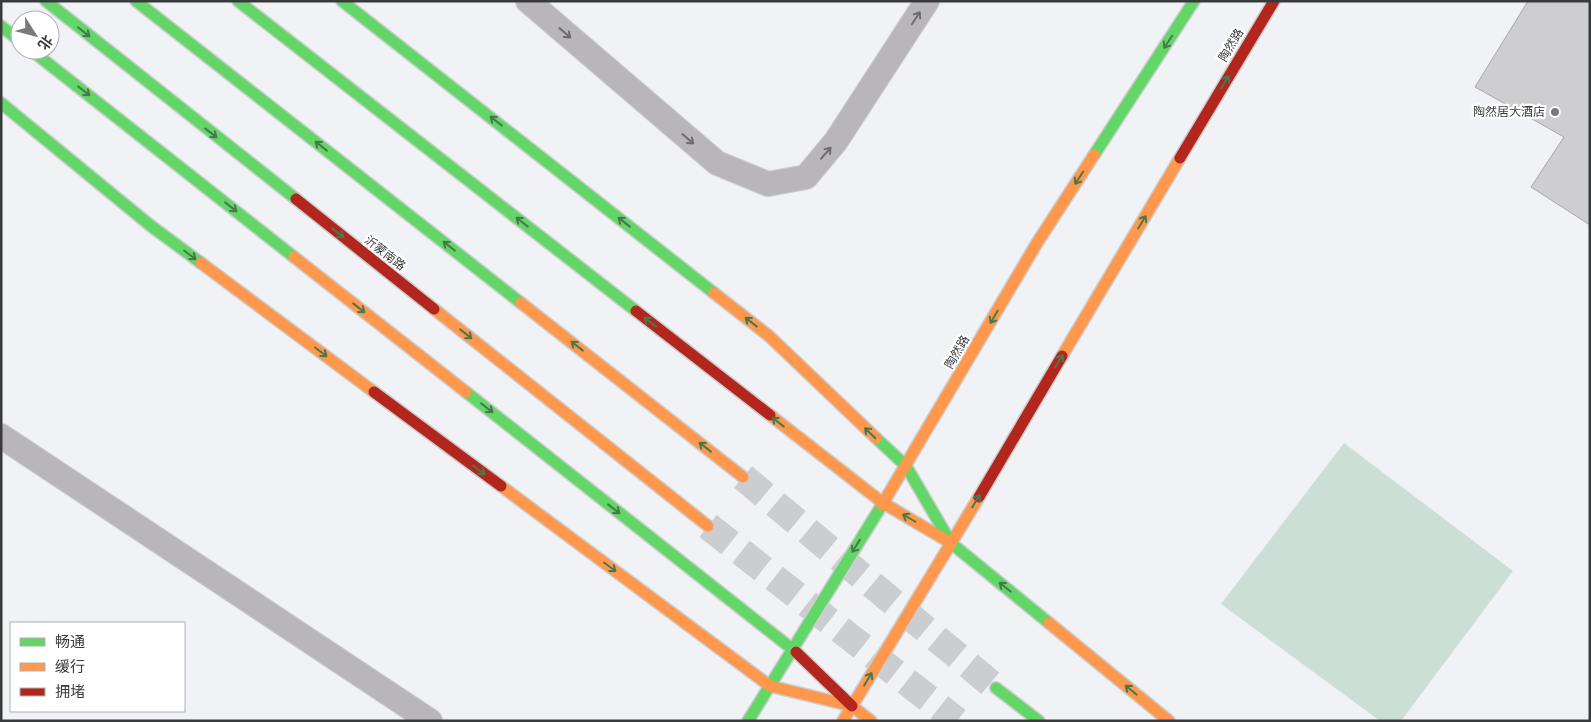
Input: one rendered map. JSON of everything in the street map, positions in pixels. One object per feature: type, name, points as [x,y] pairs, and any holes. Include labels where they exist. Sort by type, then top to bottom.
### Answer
[{"type":"main road","name":"沂蒙南路","points":[[46,1],[708,526]]},
{"type":"main road","points":[[136,1],[743,477]]},
{"type":"main road","points":[[238,1],[883,503],[951,543],[1169,721]]},
{"type":"main road","points":[[342,1],[769,336],[906,466],[951,543]]},
{"type":"main road","name":"陶然路","points":[[748,721],[906,466],[1037,243],[1194,1]]},
{"type":"main road","name":"陶然路","points":[[843,721],[1274,1]]},
{"type":"main road","points":[[45,60],[793,649],[852,706],[871,721]]},
{"type":"main road","points":[[1,103],[151,226],[770,686],[852,706]]},
{"type":"main road","points":[[996,688],[1039,721]]},
{"type":"lane","points":[[528,1],[717,163],[768,184],[806,177],[836,142],[928,1]]},
{"type":"lane","points":[[1,436],[430,721]]},
{"type":"green space","points":[[1344,443],[1513,571],[1401,721],[1380,721],[1221,604]]},
{"type":"building","name":"陶然居大酒店","points":[[1528,1],[1590,1],[1590,225],[1531,187],[1564,137],[1475,87]]},
{"type":"tunnel","points":[[743,477],[996,688]]},
{"type":"tunnel","points":[[708,526],[957,721]]},
{"type":"traffic: fast","points":[[46,1],[296,199]]},
{"type":"traffic: fast","points":[[136,1],[521,303]]},
{"type":"traffic: fast","points":[[238,1],[636,311]]},
{"type":"traffic: fast","points":[[342,1],[714,293]]},
{"type":"traffic: fast","points":[[1094,155],[1194,1]]},
{"type":"traffic: fast","points":[[1,26],[10,33]]},
{"type":"traffic: fast","points":[[44,60],[294,257]]},
{"type":"traffic: fast","points":[[1,103],[151,226],[201,263]]},
{"type":"traffic: fast","points":[[466,392],[796,652]]},
{"type":"traffic: fast","points":[[876,438],[906,466],[951,543],[1049,623]]},
{"type":"traffic: fast","points":[[748,721],[882,505]]},
{"type":"traffic: fast","points":[[996,688],[1039,721]]},
{"type":"traffic: slow","points":[[882,505],[1037,243],[1094,155]]},
{"type":"traffic: slow","points":[[1062,356],[1180,158]]},
{"type":"traffic: slow","points":[[294,257],[466,392]]},
{"type":"traffic: slow","points":[[201,263],[374,392]]},
{"type":"traffic: slow","points":[[714,293],[769,336],[876,438]]},
{"type":"traffic: slow","points":[[521,303],[743,477]]},
{"type":"traffic: slow","points":[[434,309],[708,526]]},
{"type":"traffic: slow","points":[[770,415],[883,503],[951,543]]},
{"type":"traffic: slow","points":[[501,486],[770,686],[852,706],[871,721]]},
{"type":"traffic: slow","points":[[843,721],[979,497]]},
{"type":"traffic: slow","points":[[1049,623],[1169,721]]},
{"type":"traffic: jam","points":[[1180,158],[1274,1]]},
{"type":"traffic: jam","points":[[296,199],[434,309]]},
{"type":"traffic: jam","points":[[636,311],[770,415]]},
{"type":"traffic: jam","points":[[979,497],[1062,356]]},
{"type":"traffic: jam","points":[[374,392],[501,486]]},
{"type":"traffic: jam","points":[[796,652],[852,706]]},
{"type":"place","name":"陶然居大酒店","points":[[1555,112]]}]
